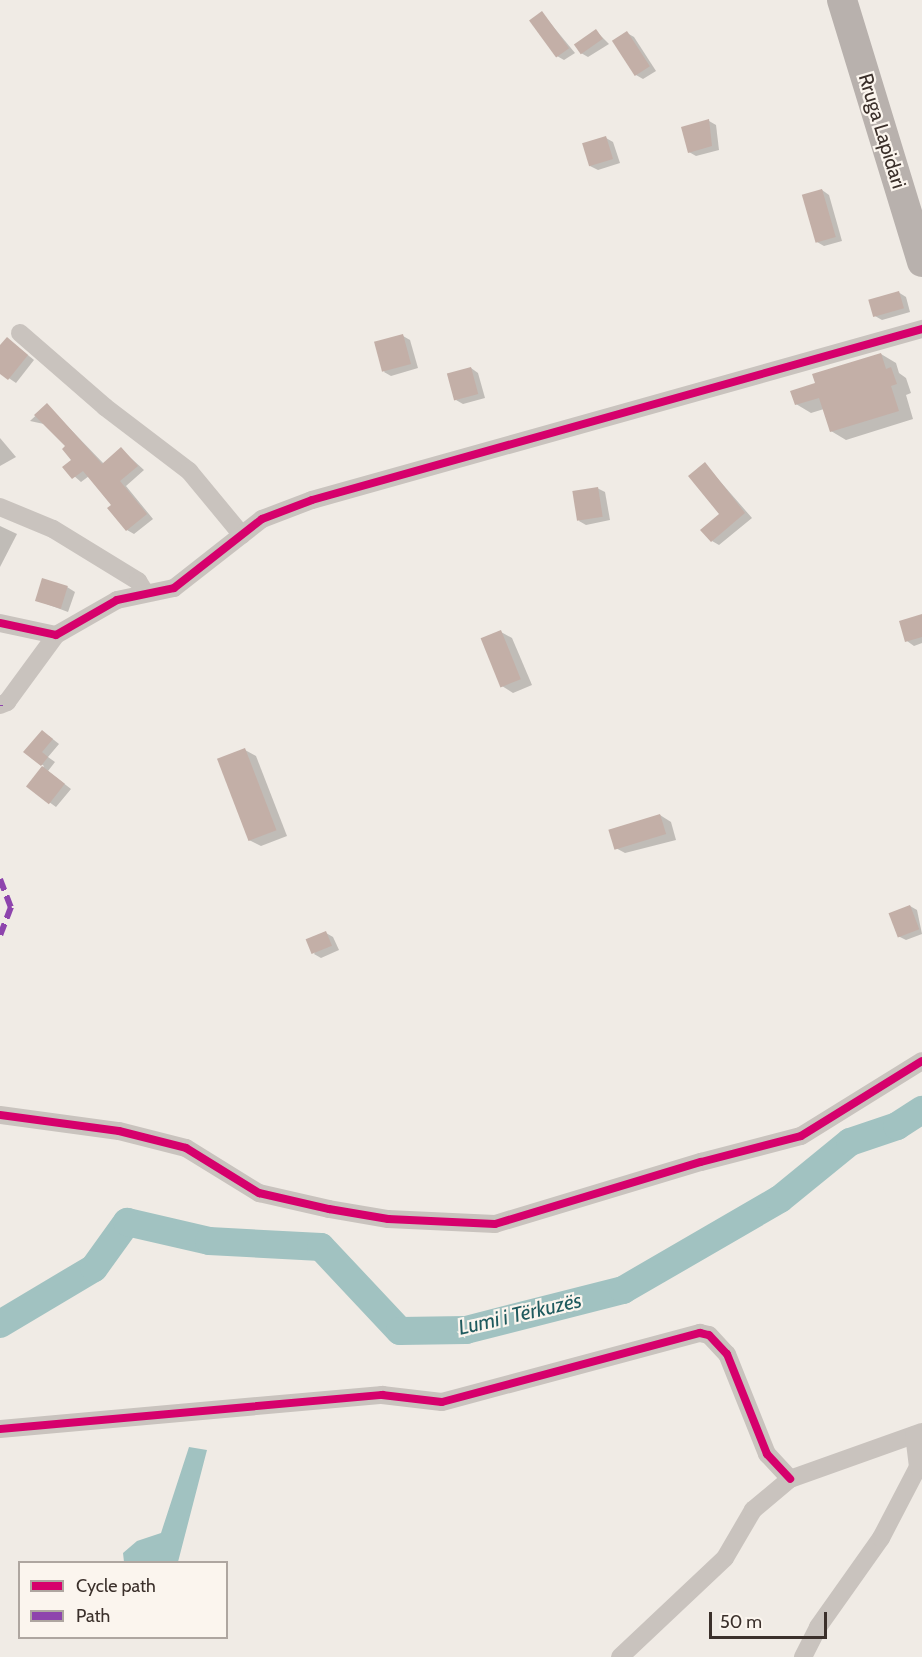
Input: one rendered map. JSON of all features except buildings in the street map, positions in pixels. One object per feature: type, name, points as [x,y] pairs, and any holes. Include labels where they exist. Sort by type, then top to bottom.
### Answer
[{"type":"main road","name":"Rruga Lapidari","points":[[842,0],[919,243]]},
{"type":"street","points":[[0,705],[7,702],[56,635],[117,600],[145,592],[174,588],[262,519],[312,500],[922,329]]},
{"type":"street","points":[[20,333],[105,407],[189,471],[242,535]]},
{"type":"street","points":[[0,507],[53,529],[138,581],[145,592]]},
{"type":"street","points":[[0,623],[56,635]]},
{"type":"street","points":[[0,1115],[119,1131],[186,1148],[259,1193],[329,1209],[387,1219],[495,1224],[701,1162],[801,1136],[922,1061]]},
{"type":"street","points":[[0,1429],[382,1395],[442,1402],[700,1333],[718,1342],[727,1354],[767,1454],[790,1479]]},
{"type":"street","points":[[620,1657],[725,1558],[753,1510],[790,1479],[918,1433],[918,1467],[881,1538],[818,1627],[803,1657]]},
{"type":"water","points":[[189,1447],[207,1450],[178,1561],[124,1561],[123,1553],[137,1541],[161,1533]]},
{"type":"waterway","name":"Lumi i Tërkuzës","points":[[0,1324],[94,1268],[127,1222],[209,1241],[321,1247],[400,1331],[466,1330],[623,1290],[780,1199],[850,1142],[897,1126],[922,1110]]},
{"type":"marked path","points":[[0,879],[11,907],[0,935]]},
{"type":"cycle path","points":[[0,623],[56,635],[117,600],[174,588],[262,519],[312,500],[922,329]]},
{"type":"cycle path","points":[[0,1115],[119,1131],[186,1148],[259,1193],[329,1209],[388,1219],[495,1224],[701,1162],[801,1136],[922,1061]]},
{"type":"cycle path","points":[[0,1429],[382,1395],[442,1402],[700,1333],[709,1335],[727,1354],[767,1454],[790,1479]]}]
